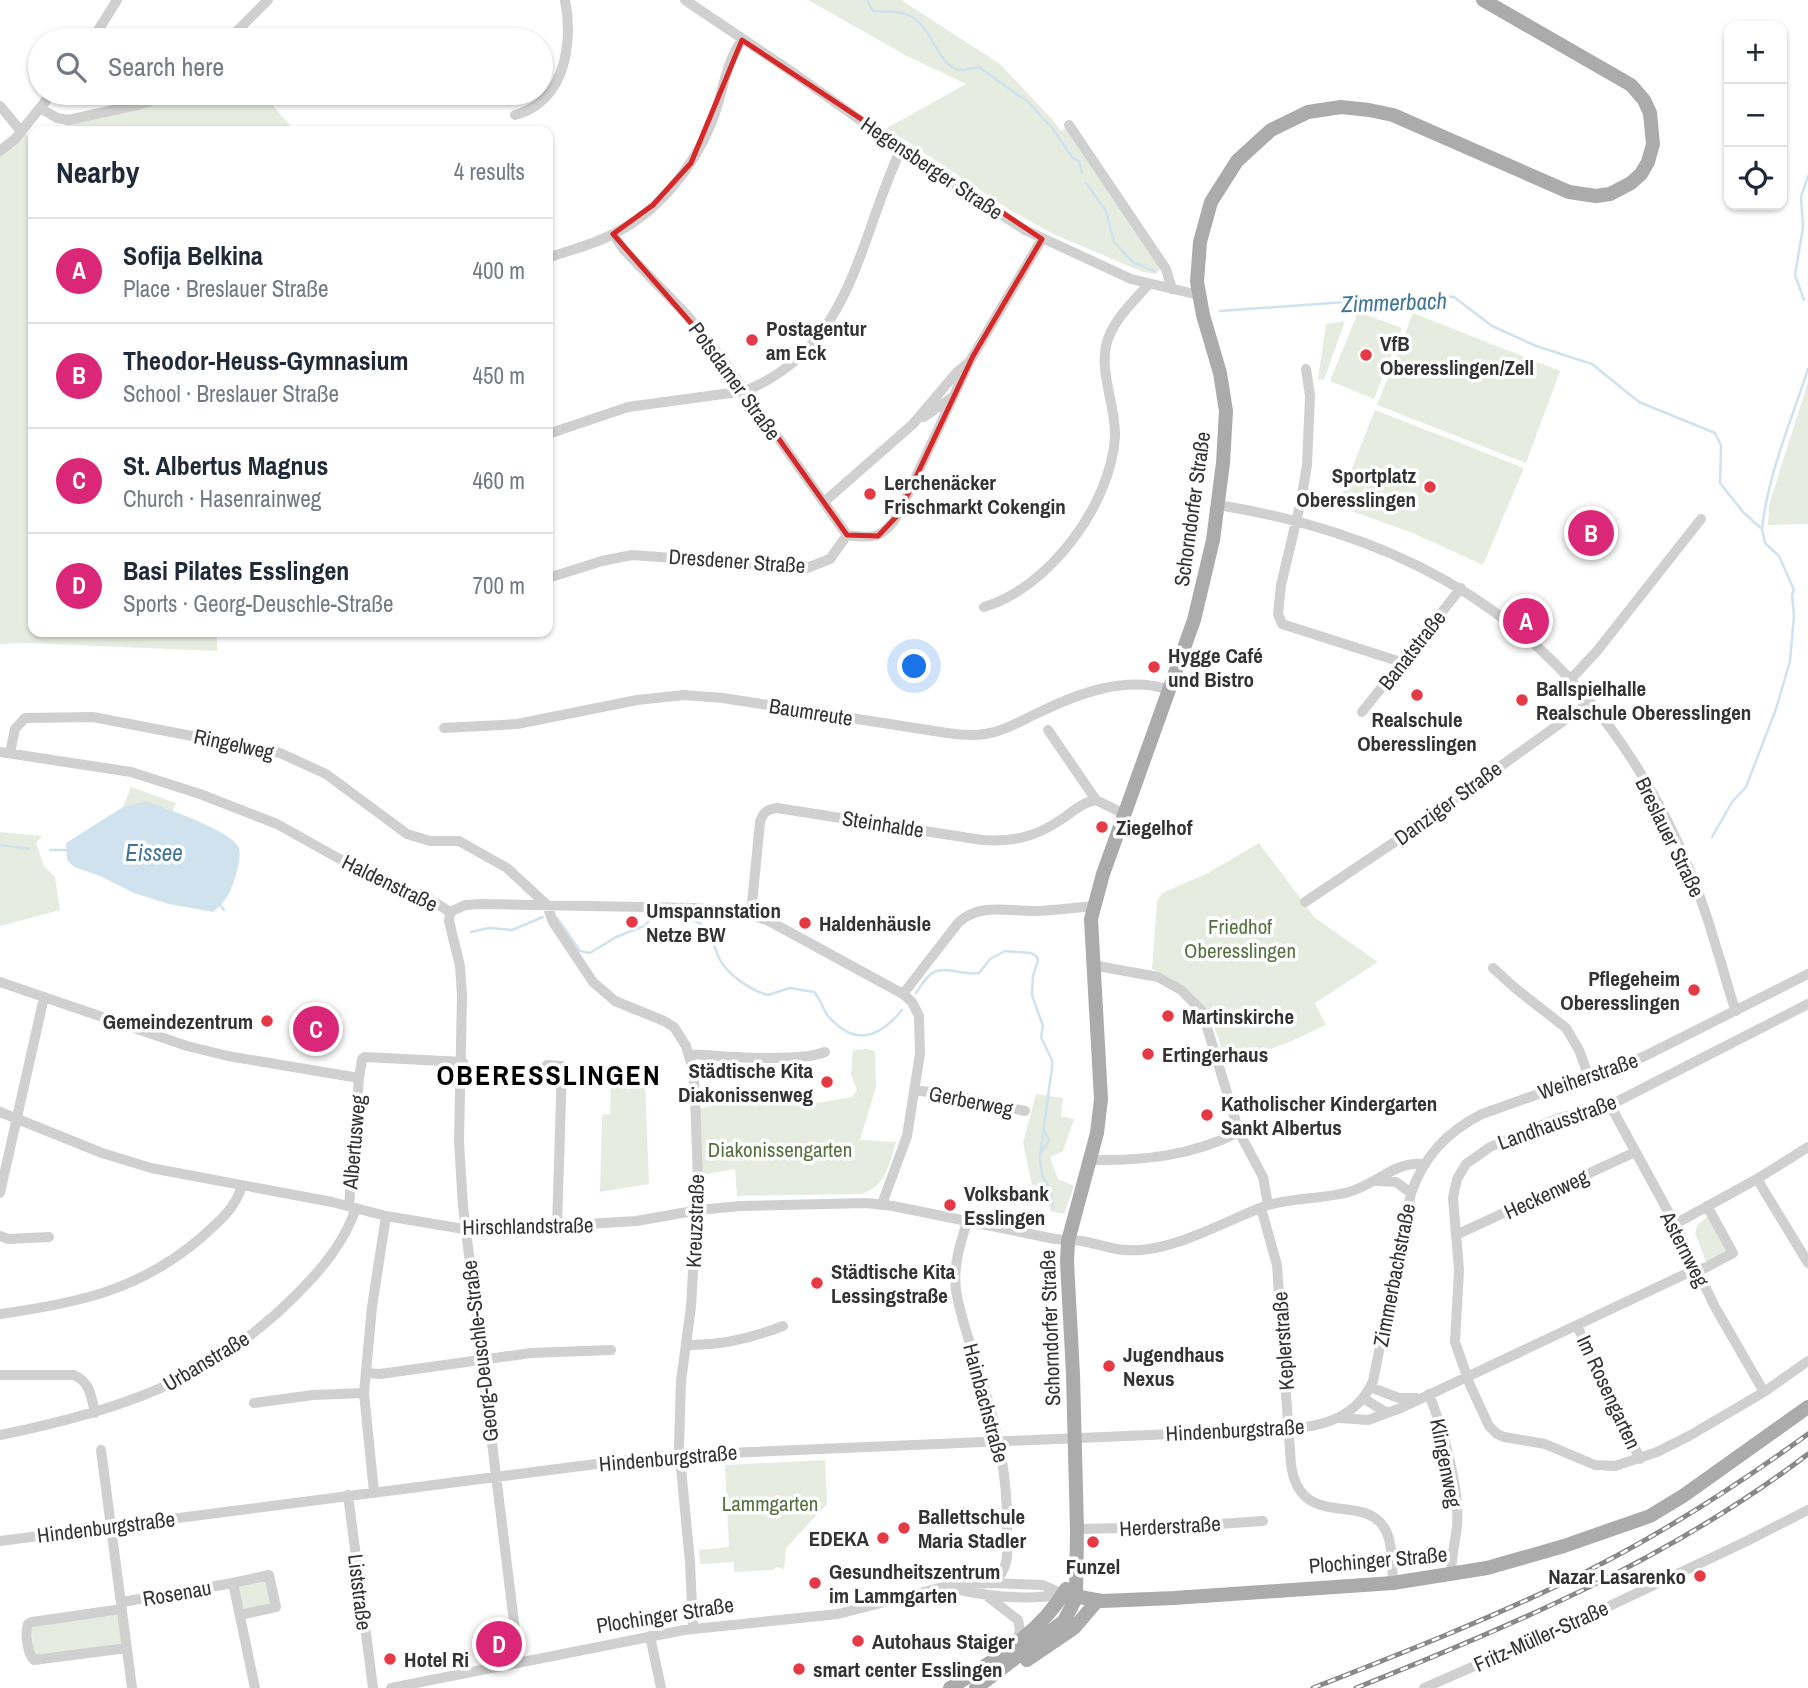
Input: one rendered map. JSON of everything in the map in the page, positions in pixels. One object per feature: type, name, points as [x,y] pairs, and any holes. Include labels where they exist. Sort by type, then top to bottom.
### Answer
[{"type":"main road","name":"Schorndorfer Straße","points":[[1069,1596],[1077,1565],[1077,1529],[1068,1241],[1097,1133],[1101,1099],[1092,965],[1093,906],[1201,598],[1218,505],[1225,435],[1225,400],[1197,282],[1200,242],[1211,202],[1222,182],[1237,161],[1263,136],[1281,124],[1308,112],[1341,107],[1386,113],[1553,186],[1583,195],[1610,194],[1624,188],[1636,178],[1651,156],[1654,133],[1647,106],[1636,90],[1621,78],[1483,0]]},
{"type":"main road","name":"Plochinger Straße","points":[[1069,1596],[1098,1600],[1174,1598],[1392,1583],[1451,1575],[1519,1560],[1650,1516],[1683,1496],[1808,1407]]},
{"type":"main road","points":[[950,1688],[1016,1643],[1069,1596]]},
{"type":"main road","points":[[992,1678],[1064,1620],[1069,1596]]},
{"type":"main road","points":[[976,1688],[1052,1644],[1074,1628],[1098,1600]]},
{"type":"street","points":[[100,28],[117,0]]},
{"type":"street","points":[[241,28],[268,0]]},
{"type":"street","points":[[553,83],[561,70],[569,31],[565,0]]},
{"type":"street","name":"Hegensberger Straße","points":[[685,0],[901,149],[1042,239],[1147,285],[1199,295]]},
{"type":"street","points":[[553,256],[613,234],[653,205],[691,163],[711,124],[730,59],[742,40]]},
{"type":"street","points":[[0,151],[15,139],[42,105]]},
{"type":"street","points":[[40,108],[57,118],[72,119],[137,105]]},
{"type":"street","points":[[515,116],[537,105]]},
{"type":"street","points":[[0,106],[20,130]]},
{"type":"street","points":[[1069,125],[1166,269],[1172,289]]},
{"type":"street","points":[[553,432],[628,407],[745,391],[783,370],[827,326],[859,263],[901,149]]},
{"type":"street","name":"Potsdamer Straße","points":[[613,234],[624,250],[704,335],[847,536]]},
{"type":"street","points":[[847,536],[872,538],[892,524],[970,361],[1042,239]]},
{"type":"street","points":[[984,607],[1002,602],[1013,595],[1045,568],[1070,541],[1099,498],[1108,474],[1115,437],[1113,408],[1105,370],[1107,344],[1117,321],[1147,285]]},
{"type":"street","points":[[913,424],[957,372],[970,361]]},
{"type":"street","points":[[1306,369],[1310,396],[1307,465],[1281,584],[1278,614],[1282,624],[1401,662]]},
{"type":"street","points":[[824,502],[913,424],[955,395]]},
{"type":"street","name":"Breslauer Straße","points":[[1218,505],[1296,523],[1383,550],[1421,566],[1461,588],[1517,629],[1571,679],[1622,744],[1679,845],[1709,921],[1736,1011]]},
{"type":"street","points":[[1571,679],[1609,636],[1701,519]]},
{"type":"street","name":"Dresdener Straße","points":[[553,576],[632,555],[807,568],[830,559],[847,536]]},
{"type":"street","name":"Banatstraße","points":[[1362,712],[1461,588]]},
{"type":"street","name":"Baumreute","points":[[444,728],[517,724],[638,699],[684,695],[723,698],[971,735],[1007,728],[1055,705],[1095,691],[1142,684],[1170,690]]},
{"type":"street","name":"Danziger Straße","points":[[1304,902],[1590,702]]},
{"type":"street","name":"Ringelweg","points":[[5,752],[17,725],[30,718],[93,718],[213,739],[280,753],[305,763],[326,774],[407,834],[430,841],[459,841]]},
{"type":"street","points":[[1048,730],[1096,800],[1124,814]]},
{"type":"street","name":"Haldenstraße","points":[[5,752],[131,772],[200,794],[277,824],[381,882],[426,897],[450,912],[465,905],[480,904],[695,908],[751,914],[769,921],[903,994]]},
{"type":"street","name":"Steinhalde","points":[[751,914],[760,822],[762,815],[769,809],[1011,841],[1040,833],[1084,804],[1096,800]]},
{"type":"street","name":"Kreuzstraße","points":[[459,841],[507,868],[547,905],[553,922],[593,982],[615,1001],[674,1027],[689,1055],[695,1094],[699,1210],[696,1218],[691,1307],[681,1381],[679,1455],[692,1587],[693,1629]]},
{"type":"street","points":[[882,1204],[907,1136],[920,1054],[919,1016],[915,1006],[903,994],[958,923],[969,914],[990,910],[1039,911],[1093,906]]},
{"type":"street","name":"Georg-Deuschle-Straße","points":[[450,912],[449,921],[461,979],[463,1062],[460,1156],[465,1230],[519,1663]]},
{"type":"street","name":"Keplerstraße","points":[[1092,965],[1158,977],[1181,990],[1195,1003],[1205,1018],[1239,1132],[1263,1177],[1264,1207],[1277,1265],[1293,1475],[1300,1492],[1317,1504],[1366,1514],[1379,1521],[1387,1532],[1392,1583]]},
{"type":"street","points":[[1493,968],[1566,1028],[1579,1050],[1589,1077]]},
{"type":"street","name":"Weiherstraße","points":[[1423,1164],[1437,1145],[1472,1119],[1512,1102],[1643,1057],[1808,974]]},
{"type":"street","points":[[0,982],[218,1054],[359,1078],[365,1057],[463,1062]]},
{"type":"street","points":[[0,1193],[44,997]]},
{"type":"street","name":"Landhausstraße","points":[[1808,1004],[1609,1105],[1559,1118],[1490,1147],[1472,1157],[1461,1170],[1454,1188],[1459,1280],[1455,1335],[1467,1377],[1489,1426],[1497,1434],[1545,1444],[1602,1466],[1615,1466],[1640,1459],[1689,1436],[1764,1392],[1808,1361]]},
{"type":"street","points":[[689,1055],[792,1056],[825,1052]]},
{"type":"street","points":[[547,1065],[562,1066],[557,1227]]},
{"type":"street","name":"Albertusweg","points":[[353,1207],[359,1078]]},
{"type":"street","name":"Gerberweg","points":[[916,1090],[1025,1111]]},
{"type":"street","name":"Asternweg","points":[[1609,1105],[1764,1392]]},
{"type":"street","name":"Hirschlandstraße","points":[[0,1112],[134,1164],[465,1230],[510,1231],[636,1221],[699,1210],[774,1205],[882,1204],[966,1226],[1068,1241]]},
{"type":"street","points":[[1090,1160],[1119,1161],[1166,1156],[1200,1148],[1239,1132]]},
{"type":"street","points":[[1675,1224],[1757,1179],[1808,1147]]},
{"type":"street","name":"Heckenweg","points":[[1456,1235],[1635,1152]]},
{"type":"street","points":[[1068,1241],[1081,1241],[1118,1250],[1161,1247],[1264,1207],[1352,1191],[1377,1181],[1400,1167],[1423,1164]]},
{"type":"street","name":"Zimmerbachstraße","points":[[1370,1387],[1375,1375],[1410,1193],[1423,1164]]},
{"type":"street","points":[[1757,1179],[1808,1264]]},
{"type":"street","points":[[1377,1181],[1396,1182],[1410,1193]]},
{"type":"street","points":[[0,1314],[89,1299],[157,1269],[188,1249],[216,1225],[236,1203],[242,1186]]},
{"type":"street","name":"Hindenburgstraße","points":[[1340,1418],[1363,1420],[1387,1413],[1733,1253],[1707,1206]]},
{"type":"street","name":"Urbanstraße","points":[[0,1435],[131,1402],[177,1381],[219,1357],[255,1332],[291,1300],[326,1262],[348,1231],[353,1207]]},
{"type":"street","points":[[374,1492],[364,1393],[368,1342],[386,1216]]},
{"type":"street","name":"Hainbachstraße","points":[[966,1226],[957,1256],[956,1288],[963,1320],[986,1392],[996,1441],[1002,1451],[1006,1485],[1007,1560],[1002,1574],[993,1583]]},
{"type":"street","points":[[0,1237],[49,1237]]},
{"type":"street","points":[[686,1345],[708,1345],[750,1337],[783,1326]]},
{"type":"street","name":"Im Rosengarten","points":[[1577,1326],[1640,1459]]},
{"type":"street","points":[[367,1373],[380,1374],[531,1353],[611,1350]]},
{"type":"street","points":[[0,1375],[75,1375],[89,1387],[95,1413]]},
{"type":"street","name":"Hindenburgstraße","points":[[0,1541],[495,1476],[679,1455],[1319,1426],[1340,1418],[1363,1398],[1370,1387],[1399,1398],[1426,1395]]},
{"type":"street","points":[[254,1404],[313,1395],[364,1393]]},
{"type":"street","name":"Klingenweg","points":[[1426,1395],[1443,1434],[1455,1497],[1457,1527],[1451,1575]]},
{"type":"street","points":[[1363,1398],[1387,1413]]},
{"type":"street","points":[[101,1450],[132,1688]]},
{"type":"street","name":"Liststraße","points":[[348,1495],[373,1688]]},
{"type":"street","name":"Fritz-Müller-Straße","points":[[1424,1688],[1580,1620],[1808,1510]]},
{"type":"street","name":"Herderstraße","points":[[1077,1529],[1174,1527],[1263,1521]]},
{"type":"street","name":"Rosenau","points":[[127,1648],[34,1660],[30,1655],[26,1628],[32,1622],[269,1575],[276,1607],[240,1615]]},
{"type":"street","name":"Rosenau","points":[[233,1583],[255,1688]]},
{"type":"street","name":"Plochinger Straße","points":[[391,1688],[650,1636],[824,1616],[946,1586],[993,1583],[1043,1585],[1069,1596]]},
{"type":"street","name":"Plochinger Straße","points":[[946,1586],[987,1596],[1069,1596]]},
{"type":"street","points":[[987,1596],[1018,1620],[1020,1630],[1016,1643]]},
{"type":"street","points":[[650,1636],[661,1688]]},
{"type":"highlighted area","points":[[742,40],[1042,239],[973,356],[898,515],[878,536],[847,535],[720,356],[613,234],[653,205],[691,163]]},
{"type":"green space","points":[[808,0],[901,0],[1000,64],[1061,131],[1067,128],[1162,267],[1156,274],[1143,272],[1053,234],[1010,210],[887,128],[966,84],[907,56]]},
{"type":"green space","points":[[148,105],[272,105],[291,126],[66,126],[65,124]]},
{"type":"green space","points":[[25,132],[28,137],[28,637],[217,637],[217,651],[0,644],[0,155]]},
{"type":"green space","name":"VfB Oberesslingen/Zell","points":[[1358,312],[1402,328],[1374,399],[1330,381]]},
{"type":"green space","points":[[1413,313],[1560,371],[1526,463],[1377,405]]},
{"type":"green space","points":[[1345,321],[1324,380],[1318,379],[1326,324]]},
{"type":"green space","points":[[1808,382],[1808,524],[1768,525],[1769,505]]},
{"type":"green space","name":"Sportplatz Oberesslingen","points":[[1375,410],[1524,468],[1483,565],[1413,533],[1337,506]]},
{"type":"green space","points":[[131,787],[176,803],[154,852],[111,836]]},
{"type":"green space","points":[[0,832],[42,836],[36,843],[44,866],[55,877],[60,910],[0,926]]},
{"type":"green space","name":"Friedhof Oberesslingen","points":[[1259,843],[1315,918],[1378,962],[1315,1003],[1326,1025],[1226,1066],[1216,1032],[1203,1007],[1183,986],[1152,969],[1157,901],[1162,893],[1208,873]]},
{"type":"green space","name":"Diakonissengarten","points":[[853,1050],[875,1051],[876,1087],[860,1140],[896,1142],[885,1174],[876,1186],[861,1194],[737,1196],[735,1169],[701,1175],[699,1109],[758,1099],[777,1103],[798,1096],[799,1106],[852,1097],[857,1090],[851,1075]]},
{"type":"green space","points":[[645,1080],[649,1184],[600,1192],[602,1115],[610,1114],[611,1084]]},
{"type":"green space","points":[[1036,1094],[1063,1098],[1061,1116],[1074,1119],[1063,1151],[1050,1157],[1058,1179],[1074,1186],[1064,1214],[1050,1211],[1046,1187],[1032,1185],[1023,1143]]},
{"type":"green space","points":[[1709,1216],[1728,1252],[1707,1264],[1695,1233],[1698,1224]]},
{"type":"green space","name":"Lammgarten","points":[[825,1460],[827,1504],[786,1548],[784,1569],[776,1567],[774,1570],[734,1572],[734,1562],[700,1564],[699,1550],[729,1547],[725,1465]]},
{"type":"green space","points":[[267,1579],[272,1604],[244,1611],[238,1587]]},
{"type":"green space","points":[[118,1615],[122,1645],[34,1657],[31,1626]]},
{"type":"water","name":"Eissee","points":[[146,801],[224,834],[239,848],[232,887],[213,912],[169,904],[134,893],[74,867],[67,860],[66,843],[123,807]]},
{"type":"waterway","name":"Zimmerbach","points":[[867,0],[873,11],[902,13],[915,19],[947,63],[954,68],[963,70],[979,67],[1028,102],[1053,129],[1072,157],[1079,161],[1082,173]]},
{"type":"waterway","points":[[1804,300],[1795,275],[1803,227],[1801,197],[1808,176]]},
{"type":"waterway","name":"Zimmerbach","points":[[1086,183],[1106,211],[1114,242],[1133,262],[1154,271]]},
{"type":"waterway","name":"Zimmerbach","points":[[1220,311],[1345,302],[1378,303],[1387,297],[1454,297],[1492,326],[1536,346],[1592,364],[1639,402],[1715,433],[1721,445],[1720,483],[1743,512],[1762,529],[1765,543],[1779,556],[1794,590],[1794,616],[1790,661],[1776,709],[1746,787],[1732,802],[1712,837]]},
{"type":"waterway","points":[[1762,529],[1769,488],[1808,369]]},
{"type":"waterway","points":[[0,845],[29,849]]},
{"type":"waterway","points":[[50,850],[67,850]]},
{"type":"waterway","points":[[219,903],[224,910]]},
{"type":"waterway","points":[[471,932],[489,928],[512,930],[543,917]]},
{"type":"waterway","points":[[557,918],[580,951],[590,953],[616,937],[644,926],[650,920],[680,918],[697,921],[707,929],[724,966],[741,982],[768,995],[790,988],[814,992],[828,1016],[838,1026],[857,1035],[876,1032],[902,1010]]},
{"type":"waterway","points":[[916,993],[926,978],[939,970],[979,973],[990,959],[1005,951],[1031,953],[1036,956],[1038,960],[1033,976],[1032,995],[1043,1026],[1041,1037],[1052,1060],[1040,1157],[1042,1175],[1051,1194],[1053,1207]]},
{"type":"waterway","points":[[1041,1153],[1049,1140],[1043,1129]]},
{"type":"railway","points":[[1313,1688],[1470,1625],[1595,1567],[1689,1514],[1808,1434]]},
{"type":"railway","points":[[1356,1688],[1533,1614],[1647,1557],[1702,1526],[1808,1454]]},
{"type":"place","name":"Postagentur am Eck","points":[[752,340]]},
{"type":"place","name":"VfB Oberesslingen/Zell","points":[[1366,355]]},
{"type":"place","name":"Sportplatz Oberesslingen","points":[[1430,487]]},
{"type":"place","name":"Lerchenäcker Frischmarkt Cokengin","points":[[870,494]]},
{"type":"place","name":"Theodor-Heuss-Gymnasium","points":[[1591,533]]},
{"type":"place","name":"Sofija Belkina","points":[[1526,621]]},
{"type":"place","name":"Hygge Café und Bistro","points":[[1154,667]]},
{"type":"place","name":"Realschule Oberesslingen","points":[[1417,695]]},
{"type":"place","name":"Ballspielhalle Realschule Oberesslingen","points":[[1522,700]]},
{"type":"place","name":"Ziegelhof","points":[[1102,827]]},
{"type":"place","name":"Umspannstation Netze BW","points":[[632,922]]},
{"type":"place","name":"Haldenhäusle","points":[[805,923]]},
{"type":"place","name":"Pflegeheim Oberesslingen","points":[[1694,990]]},
{"type":"place","name":"Martinskirche","points":[[1168,1016]]},
{"type":"place","name":"Gemeindezentrum","points":[[267,1021]]},
{"type":"place","name":"St. Albertus Magnus","points":[[316,1029]]},
{"type":"place","name":"Ertingerhaus","points":[[1148,1054]]},
{"type":"place","name":"Städtische Kita Diakonissenweg","points":[[827,1082]]},
{"type":"place","name":"Katholischer Kindergarten Sankt Albertus","points":[[1207,1115]]},
{"type":"place","name":"Volksbank Esslingen","points":[[950,1205]]},
{"type":"place","name":"Städtische Kita Lessingstraße","points":[[817,1283]]},
{"type":"place","name":"Jugendhaus Nexus","points":[[1109,1366]]},
{"type":"place","name":"Ballettschule Maria Stadler","points":[[904,1528]]},
{"type":"place","name":"EDEKA","points":[[883,1538]]},
{"type":"place","name":"Funzel","points":[[1093,1542]]},
{"type":"place","name":"Nazar Lasarenko","points":[[1700,1576]]},
{"type":"place","name":"Gesundheitszentrum im Lammgarten","points":[[815,1583]]},
{"type":"place","name":"Autohaus Staiger","points":[[858,1641]]},
{"type":"place","name":"Basi Pilates Esslingen","points":[[499,1644]]},
{"type":"place","name":"Hotel Ri","points":[[390,1659]]},
{"type":"place","name":"smart center Esslingen","points":[[799,1669]]},
{"type":"district","name":"OBERESSLINGEN","points":[[549,1075]]}]
